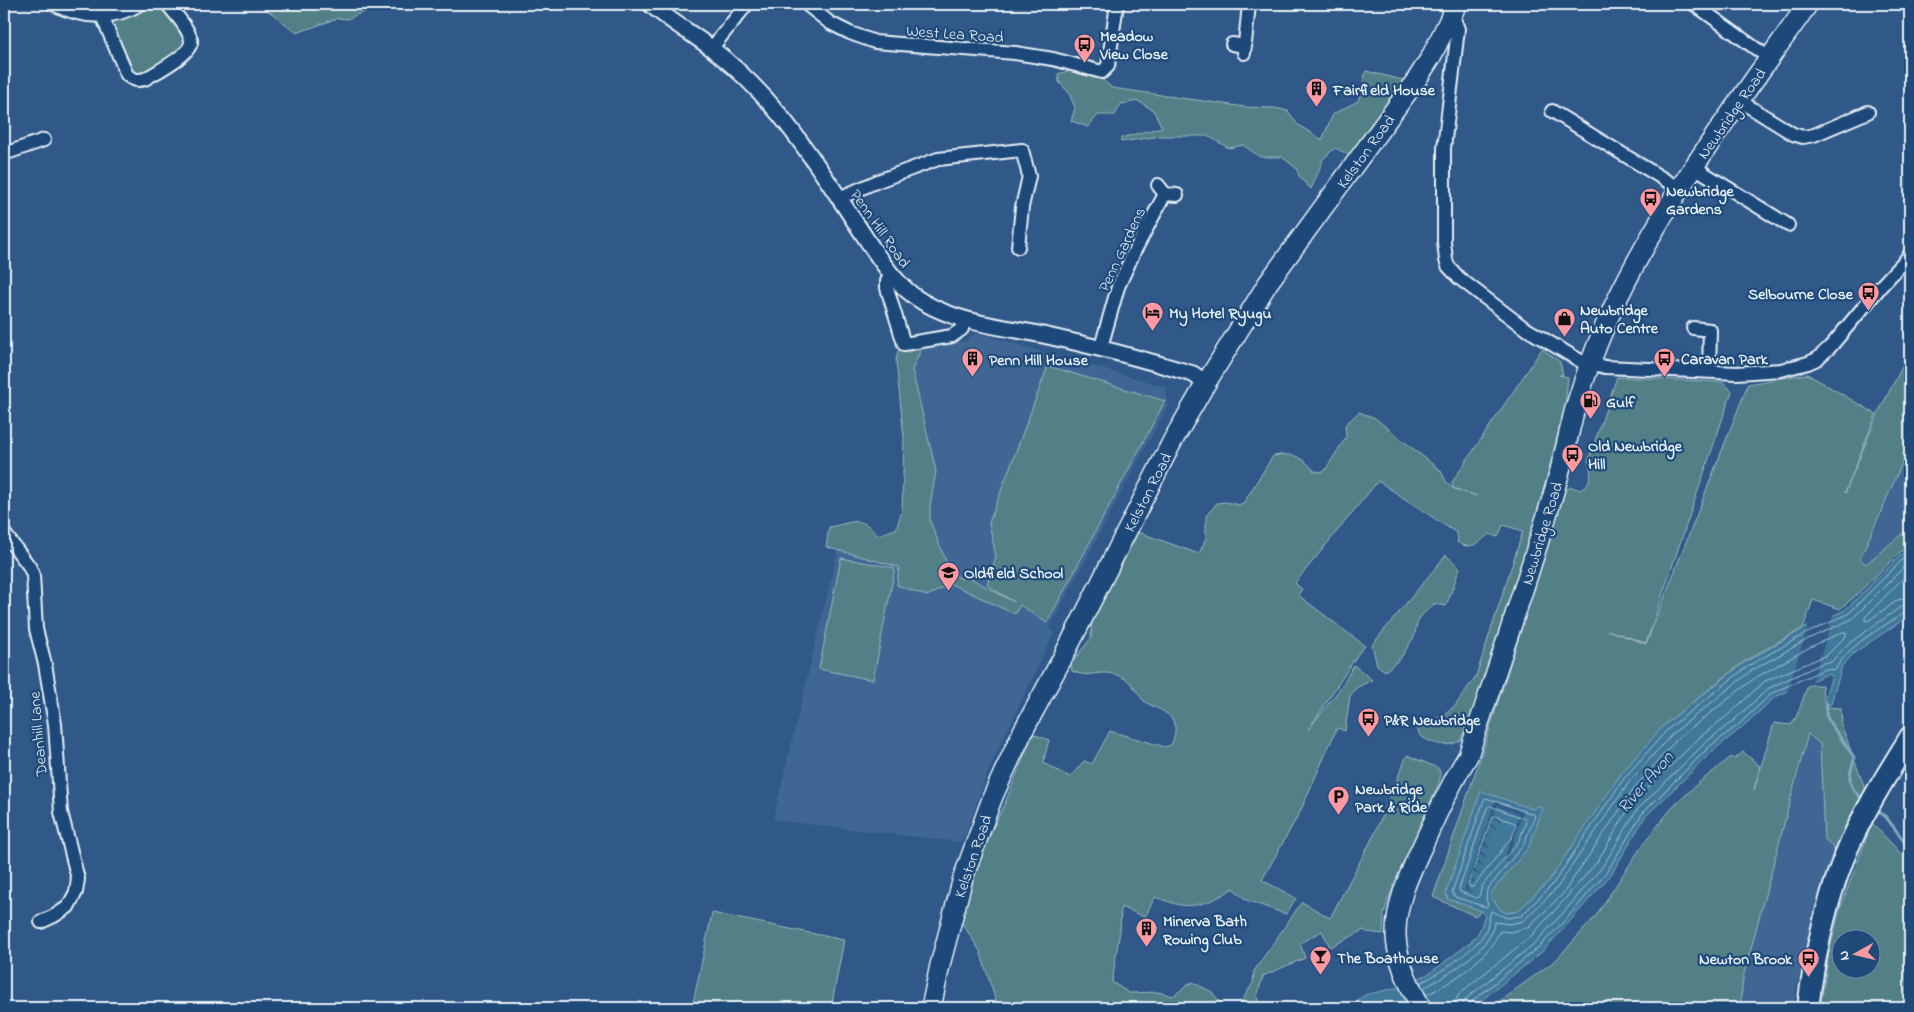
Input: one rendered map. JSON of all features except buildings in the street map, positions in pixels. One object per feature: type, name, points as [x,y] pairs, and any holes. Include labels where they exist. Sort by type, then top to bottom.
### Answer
[{"type":"highway","points":[[1808,1008],[1827,910],[1844,859],[1878,789],[1910,737]]},
{"type":"main road","name":"Newbridge Road","points":[[1421,1008],[1402,969],[1397,949],[1396,927],[1400,899],[1450,786],[1468,756],[1548,510],[1574,411],[1589,364],[1623,286],[1656,226],[1694,167],[1808,4]]},
{"type":"main road","name":"Kelston Road","points":[[931,1008],[963,878],[983,822],[1009,759],[1172,442],[1206,383],[1274,275],[1417,79],[1454,12]]},
{"type":"street","points":[[53,4],[79,14],[102,16],[124,12],[140,4]]},
{"type":"street","points":[[102,16],[127,75],[132,79],[145,79],[186,53],[191,45],[187,31],[167,4]]},
{"type":"street","name":"Penn Hill Road","points":[[650,4],[735,68],[778,114],[892,274],[921,301],[939,311],[964,320],[1101,347],[1193,374],[1206,383]]},
{"type":"street","points":[[711,49],[747,4]]},
{"type":"street","name":"West Lea Road","points":[[806,4],[830,23],[875,42],[1015,53],[1053,59],[1098,71],[1106,70],[1108,66],[1117,4]]},
{"type":"street","points":[[1241,48],[1249,4]]},
{"type":"street","points":[[1694,4],[1770,58]]},
{"type":"street","points":[[1454,12],[1458,29],[1444,148],[1444,253],[1448,266],[1459,278],[1523,327],[1589,364],[1605,367],[1737,373],[1797,366],[1817,359],[1831,346],[1910,255]]},
{"type":"street","points":[[1740,101],[1793,134],[1803,137],[1814,135],[1868,112]]},
{"type":"street","points":[[1552,111],[1680,189]]},
{"type":"street","points":[[4,154],[37,138]]},
{"type":"street","points":[[839,198],[878,181],[938,159],[1022,150],[1029,176],[1022,207],[1018,246]]},
{"type":"street","points":[[1694,167],[1788,225]]},
{"type":"street","name":"Penn Gardens","points":[[1101,347],[1118,287],[1134,252],[1167,192]]},
{"type":"street","points":[[892,274],[887,281],[887,288],[904,344],[952,336],[962,329],[964,320]]},
{"type":"street","points":[[1693,328],[1712,325],[1709,372]]},
{"type":"street","name":"Deanhill Lane","points":[[4,533],[29,566],[33,575],[36,629],[45,664],[55,724],[61,812],[78,879],[76,892],[68,907],[40,922]]},
{"type":"shaded area","name":"Oldfield School","points":[[977,333],[1166,387],[1168,405],[1049,629],[1054,633],[989,769],[965,835],[960,842],[773,820],[838,549],[917,552],[908,349],[965,341]]},
{"type":"shaded area","points":[[1910,446],[1910,526],[1866,563],[1861,558]]},
{"type":"shaded area","points":[[1811,727],[1820,730],[1839,833],[1796,987],[1794,1008],[1741,1008],[1743,977]]},
{"type":"green space","points":[[158,4],[186,40],[183,47],[144,73],[136,74],[130,69],[112,22],[136,15],[152,5]]},
{"type":"green space","points":[[256,4],[382,4],[347,19],[338,18],[297,33],[270,12]]},
{"type":"green space","points":[[1069,71],[1103,80],[1112,88],[1245,107],[1275,108],[1288,111],[1297,124],[1322,140],[1333,114],[1358,101],[1366,71],[1407,81],[1355,158],[1335,148],[1323,159],[1311,189],[1300,178],[1296,168],[1282,157],[1260,157],[1243,145],[1229,148],[1208,136],[1161,136],[1121,142],[1121,138],[1162,127],[1153,110],[1138,101],[1121,104],[1115,115],[1098,115],[1088,127],[1071,121],[1075,108],[1069,93],[1059,82],[1058,74]]},
{"type":"green space","points":[[904,344],[923,345],[912,370],[936,471],[930,505],[930,521],[947,564],[959,578],[972,579],[1014,602],[987,585],[996,556],[989,523],[1048,366],[1165,401],[1047,623],[1020,605],[1015,614],[951,584],[927,596],[897,585],[899,567],[826,547],[829,527],[850,522],[861,522],[871,528],[877,535],[896,529],[902,511],[904,438],[896,361],[898,351]]},
{"type":"green space","points":[[1542,349],[1560,362],[1563,375],[1559,375],[1568,377],[1565,407],[1532,533],[1483,688],[1460,741],[1445,745],[1435,743],[1420,736],[1417,728],[1419,725],[1434,721],[1455,706],[1476,676],[1523,531],[1503,525],[1498,537],[1489,534],[1474,545],[1462,545],[1457,542],[1458,537],[1455,532],[1378,481],[1295,583],[1302,589],[1298,595],[1365,646],[1308,730],[1339,690],[1354,665],[1372,680],[1356,688],[1350,696],[1345,731],[1337,728],[1300,812],[1262,880],[1296,898],[1286,914],[1246,900],[1233,888],[1216,899],[1188,906],[1155,897],[1145,917],[1121,907],[1120,930],[1112,982],[1129,993],[1158,992],[1173,996],[1192,982],[1212,992],[1224,1008],[998,1008],[980,951],[962,923],[977,862],[1005,803],[1033,734],[1049,740],[1043,763],[1070,777],[1084,761],[1092,764],[1110,731],[1165,747],[1171,745],[1175,733],[1172,719],[1163,711],[1145,702],[1125,679],[1108,673],[1083,674],[1072,671],[1071,664],[1091,638],[1092,617],[1097,602],[1122,565],[1133,536],[1141,533],[1199,554],[1206,538],[1206,516],[1217,503],[1225,502],[1239,505],[1244,502],[1273,456],[1296,456],[1305,461],[1314,471],[1324,472],[1346,437],[1345,425],[1359,412],[1375,418],[1441,471],[1447,483],[1453,488],[1452,482]],"holes":[[[1453,488],[1477,496],[1458,491]]]},
{"type":"green space","points":[[1910,352],[1910,445],[1860,559],[1866,564],[1910,527],[1910,543],[1840,609],[1813,600],[1803,628],[1745,661],[1664,725],[1548,882],[1518,911],[1502,912],[1494,901],[1475,916],[1433,897],[1483,750],[1529,604],[1527,601],[1564,490],[1572,487],[1580,490],[1589,481],[1591,473],[1588,461],[1617,377],[1723,382],[1732,391],[1646,643],[1607,630],[1646,644],[1748,384],[1807,374],[1876,414],[1845,493],[1879,411]]},
{"type":"green space","points":[[1446,555],[1460,568],[1446,606],[1434,604],[1421,616],[1414,637],[1400,659],[1385,671],[1377,665],[1372,645]]},
{"type":"green space","points":[[841,558],[895,568],[873,680],[819,669]]},
{"type":"green space","points":[[1808,685],[1822,685],[1823,699],[1826,707],[1841,708],[1842,727],[1866,791],[1836,851],[1824,838],[1820,744],[1808,734],[1743,978],[1740,1008],[1490,1008],[1556,960],[1595,917],[1644,843],[1671,809],[1696,785],[1731,757],[1735,759],[1743,752],[1760,766],[1754,790],[1774,723],[1791,725],[1799,711]]},
{"type":"green space","points":[[1407,755],[1438,768],[1440,780],[1389,897],[1384,914],[1383,934],[1364,930],[1330,947],[1322,931],[1300,943],[1305,958],[1263,976],[1257,997],[1260,1008],[1237,1008],[1253,983],[1254,971],[1302,902],[1330,918],[1375,833]]},
{"type":"green space","points":[[1872,823],[1910,863],[1910,1008],[1820,1008],[1832,941],[1832,980],[1882,980],[1882,930],[1835,930],[1840,909]]},
{"type":"green space","points":[[712,913],[844,940],[831,1008],[692,1008]]},
{"type":"water","name":"River Avon","points":[[1910,546],[1910,615],[1854,653],[1842,666],[1831,704],[1826,706],[1825,697],[1832,676],[1827,674],[1775,697],[1713,751],[1645,817],[1612,873],[1543,951],[1472,1008],[1346,1008],[1365,995],[1400,987],[1430,973],[1471,942],[1479,932],[1485,915],[1482,911],[1448,899],[1446,893],[1481,791],[1529,808],[1533,809],[1538,806],[1543,808],[1529,847],[1491,893],[1491,898],[1502,911],[1508,913],[1518,911],[1548,882],[1621,774],[1664,725],[1745,662],[1803,629],[1845,610]]},
{"type":"pier","points":[[1834,613],[1812,683],[1786,695],[1809,624]]},
{"type":"pier","points":[[1495,802],[1523,812],[1507,861],[1504,860],[1519,814],[1497,806],[1494,813],[1501,820],[1500,822],[1493,817],[1491,823],[1498,830],[1490,826],[1487,833],[1493,839],[1487,835],[1484,841],[1491,849],[1483,845],[1481,852],[1487,859],[1480,855],[1478,860],[1484,868],[1477,863],[1474,869],[1481,876],[1473,872],[1471,878],[1478,885],[1470,881],[1467,889],[1474,893],[1464,890],[1493,808],[1486,806],[1493,806]]},
{"type":"waterway","name":"Newton Brook","points":[[1827,704],[1826,715],[1830,723],[1854,757],[1850,774],[1852,787],[1864,800]]},
{"type":"waterway","name":"Newton Brook","points":[[1875,808],[1886,817],[1910,849]]},
{"type":"place","name":"Meadow View Close","points":[[1084,63]]},
{"type":"place","name":"Fairfield House","points":[[1317,108]]},
{"type":"place","name":"Newbridge Gardens","points":[[1650,218]]},
{"type":"place","name":"Selbourne Close","points":[[1869,312]]},
{"type":"place","name":"My Hotel Ryugu","points":[[1153,331]]},
{"type":"place","name":"Newbridge Auto Centre","points":[[1564,337]]},
{"type":"place","name":"Caravan Park","points":[[1665,377]]},
{"type":"place","name":"Penn Hill House","points":[[973,378]]},
{"type":"place","name":"Gulf","points":[[1590,420]]},
{"type":"place","name":"Old Newbridge Hill","points":[[1572,473]]},
{"type":"place","name":"Oldfield School","points":[[948,591]]},
{"type":"place","name":"P&R Newbridge","points":[[1368,738]]},
{"type":"place","name":"Newbridge Park & Ride","points":[[1339,816]]},
{"type":"place","name":"Minerva Bath Rowing Club","points":[[1147,948]]},
{"type":"place","name":"The Boathouse","points":[[1321,976]]},
{"type":"place","name":"Newton Brook","points":[[1808,977]]}]
